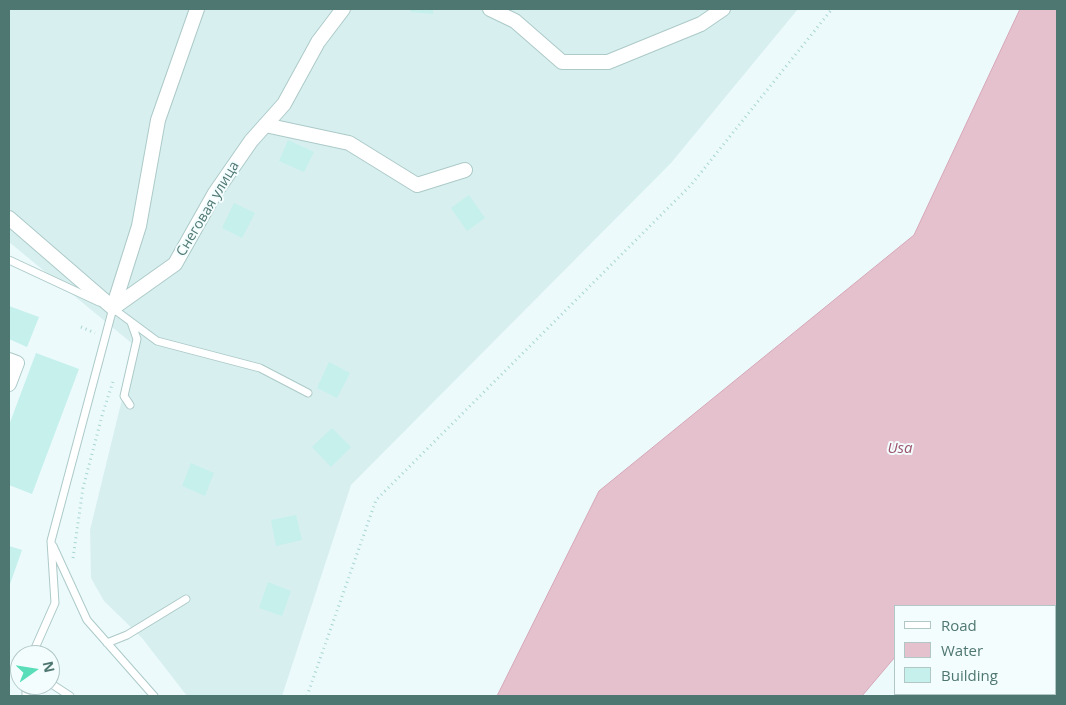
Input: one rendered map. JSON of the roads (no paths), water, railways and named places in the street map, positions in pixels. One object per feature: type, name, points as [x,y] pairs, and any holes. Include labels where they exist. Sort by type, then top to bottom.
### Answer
[{"type":"street","points":[[9,218],[113,308],[139,226],[158,120],[197,9]]},
{"type":"street","name":"Снеговая улица","points":[[113,308],[175,264],[215,193],[250,141],[284,104],[318,42],[343,9]]},
{"type":"street","points":[[490,9],[514,21],[562,62],[608,62],[702,24],[723,9]]},
{"type":"street","points":[[265,125],[349,143],[417,185],[465,170]]},
{"type":"street","points":[[9,360],[17,363],[9,384]]},
{"type":"lane","points":[[9,260],[113,308],[157,341],[260,368],[308,393]]},
{"type":"lane","points":[[37,645],[56,603],[51,541],[113,308]]},
{"type":"lane","points":[[130,405],[124,396],[137,339],[131,322]]},
{"type":"lane","points":[[51,541],[87,620],[154,696]]},
{"type":"lane","points":[[107,643],[127,635],[186,599]]},
{"type":"water","name":"Usa","points":[[1020,9],[1057,9],[1057,696],[1027,696],[1056,695],[1056,605],[894,605],[894,658],[862,696],[497,696],[599,491],[914,235]]}]
